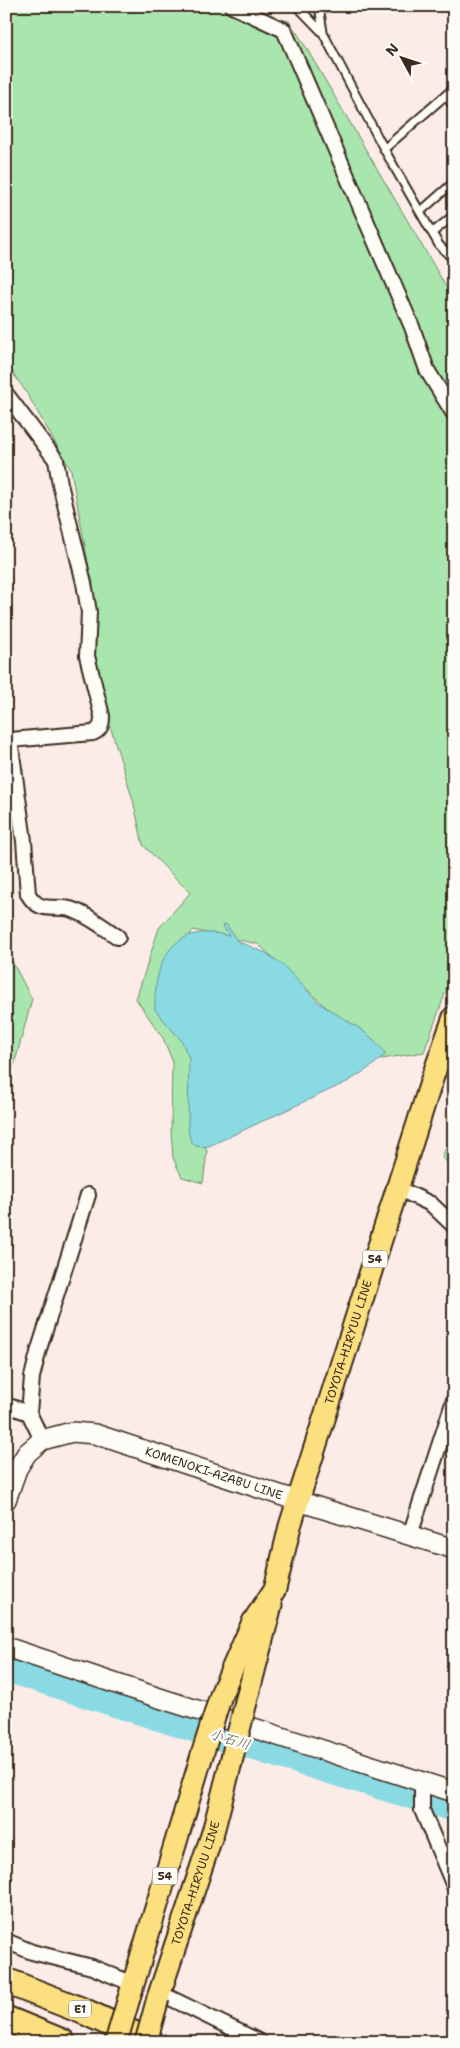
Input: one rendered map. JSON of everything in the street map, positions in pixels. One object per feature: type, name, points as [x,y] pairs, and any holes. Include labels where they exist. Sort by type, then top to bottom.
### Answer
[{"type":"highway","name":"E1","points":[[6,1981],[83,2011],[151,2042]]},
{"type":"highway","points":[[6,2019],[62,2042]]},
{"type":"main road","name":"TOYOTA-HIRYUU LINE","points":[[159,1995],[213,1832],[290,1526],[433,1076],[454,1017]]},
{"type":"main road","name":"KOMENOKI-AZABU LINE","points":[[6,1500],[17,1469],[27,1453],[42,1440],[72,1432],[96,1434],[298,1501],[454,1549]]},
{"type":"main road","name":"TOYOTA-HIRYUU LINE","points":[[131,1991],[222,1692],[253,1622],[275,1589]]},
{"type":"main road","points":[[6,1647],[421,1785],[454,1792]]},
{"type":"main road","name":"54","points":[[116,2042],[131,1991]]},
{"type":"main road","name":"54","points":[[146,2042],[159,1995]]},
{"type":"street","points":[[232,6],[284,30],[412,327],[427,370],[454,414]]},
{"type":"street","points":[[6,394],[56,460],[84,583],[89,612],[86,656],[102,716],[102,725],[99,730],[93,733],[10,740],[26,850],[28,894],[40,906],[69,909],[91,919],[118,937]]},
{"type":"street","points":[[397,1188],[431,1204],[454,1226]]},
{"type":"street","points":[[42,1440],[29,1413],[32,1377],[39,1349],[88,1195]]},
{"type":"street","points":[[410,1534],[454,1400]]},
{"type":"street","points":[[6,1406],[29,1413]]},
{"type":"street","points":[[421,1785],[422,1810],[454,1886]]},
{"type":"street","points":[[6,1941],[32,1952],[92,1968],[131,1991]]},
{"type":"street","points":[[159,1995],[260,2042]]},
{"type":"lane","points":[[297,6],[323,33],[384,149],[432,233],[439,245],[454,260]]},
{"type":"lane","points":[[319,6],[323,33]]},
{"type":"lane","points":[[384,149],[454,88]]},
{"type":"lane","points":[[445,96],[454,106]]},
{"type":"lane","points":[[420,212],[454,182]]},
{"type":"lane","points":[[432,233],[454,215]]},
{"type":"green space","points":[[6,6],[223,6],[289,21],[454,300],[454,969],[424,1052],[382,1059],[258,944],[193,930],[170,968],[183,1027],[204,1095],[197,1130],[207,1151],[203,1183],[182,1177],[173,1158],[171,1131],[172,1060],[163,1038],[136,999],[159,928],[190,893],[143,845],[133,800],[89,658],[97,612],[71,470],[26,392],[6,363]]},
{"type":"green space","points":[[6,950],[32,999],[6,1095]]},
{"type":"green space","points":[[454,1127],[454,1167],[442,1158]]},
{"type":"water","points":[[226,924],[237,941],[266,953],[284,966],[319,1003],[362,1030],[386,1054],[349,1081],[209,1146],[199,1147],[195,1146],[191,1141],[188,1128],[189,1058],[181,1040],[155,1010],[155,992],[163,961],[171,949],[181,940],[194,934],[210,933],[229,936],[223,926]]},
{"type":"waterway","name":"小石川","points":[[6,1669],[454,1809]]}]
